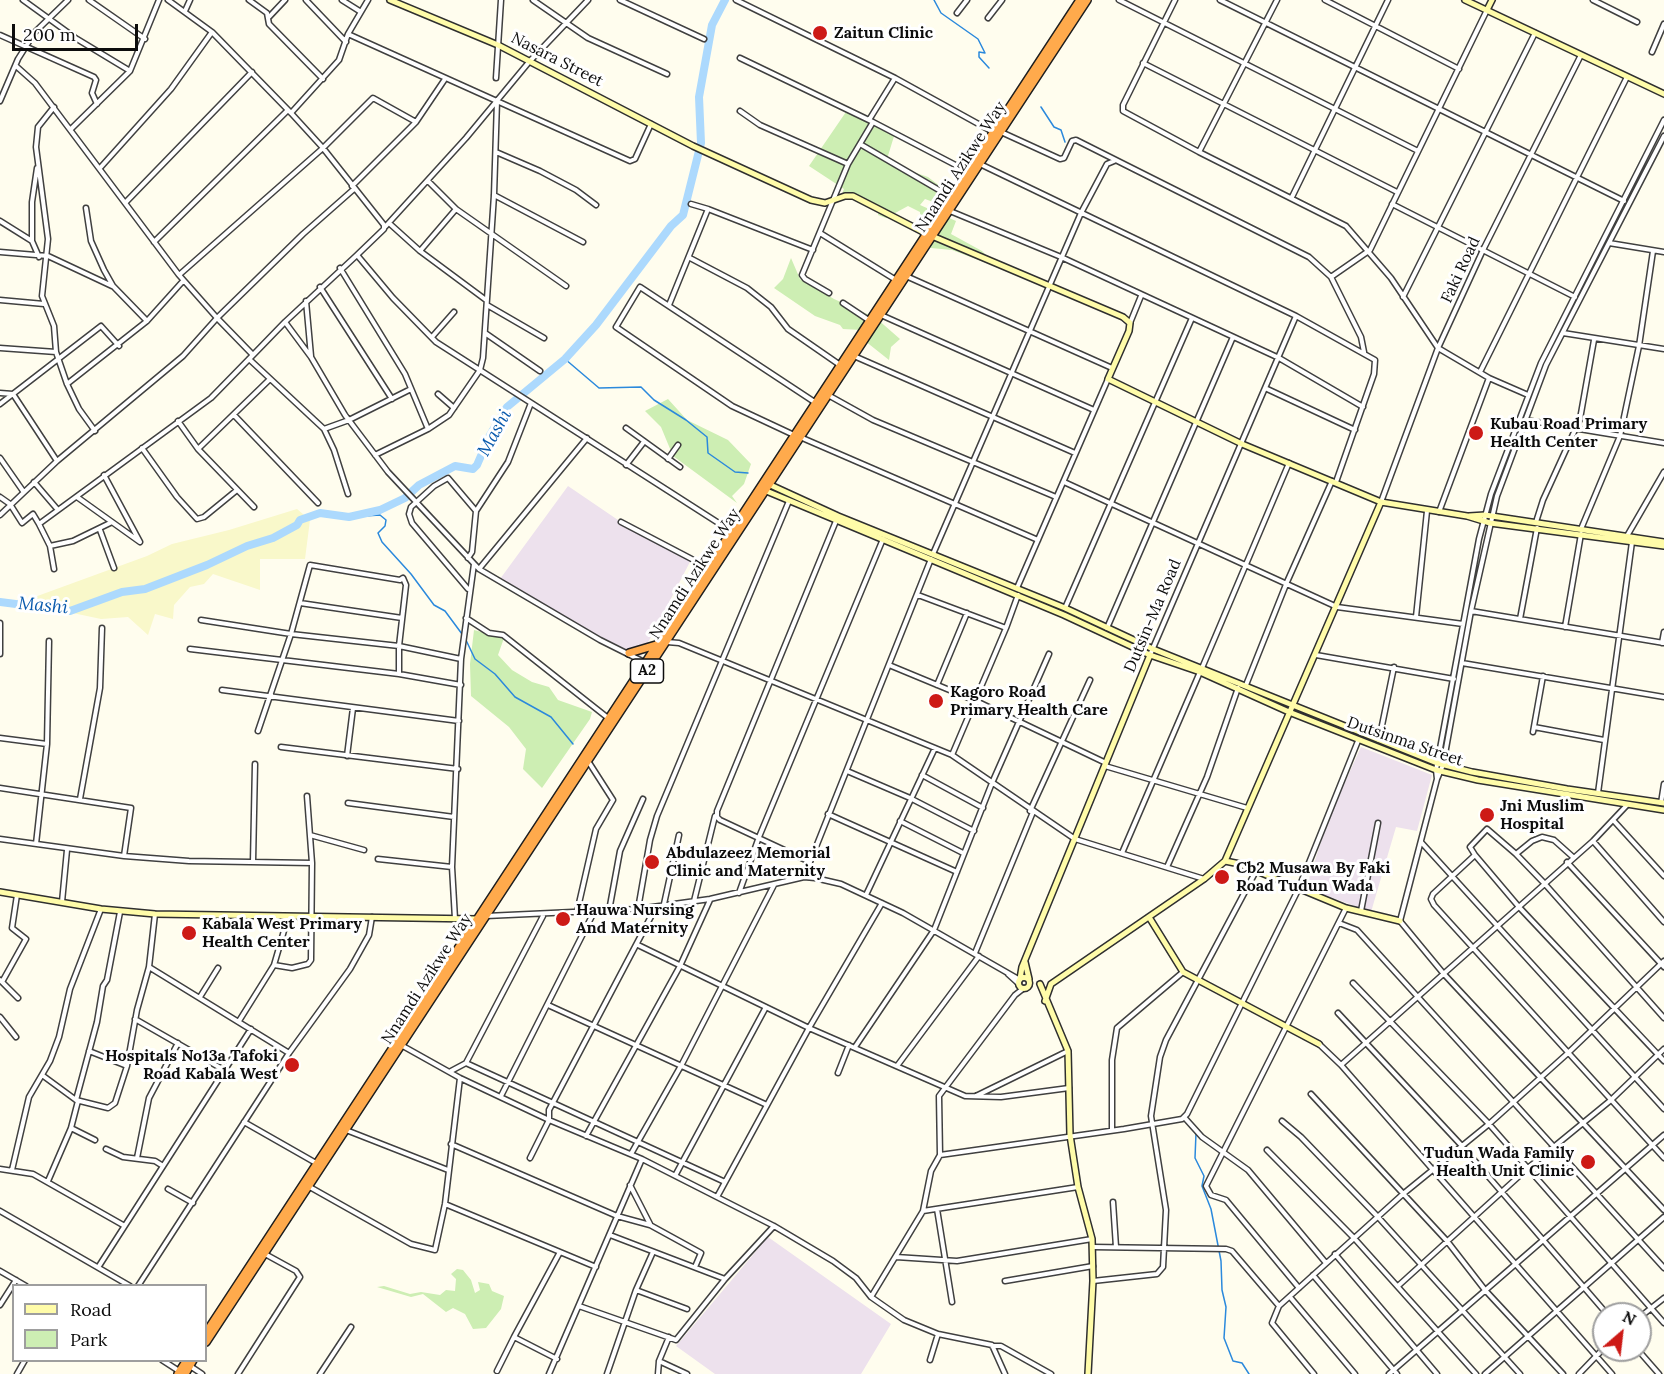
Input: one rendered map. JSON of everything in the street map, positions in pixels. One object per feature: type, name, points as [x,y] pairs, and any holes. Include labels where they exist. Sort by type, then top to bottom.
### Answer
[{"type":"highway","name":"Nnamdi Azikwe Way","points":[[207,1340],[666,642],[840,366],[897,280],[980,164],[997,132],[1080,0]]},
{"type":"highway","name":"Nnamdi Azikwe Way","points":[[797,436],[828,395],[881,315],[951,196],[1088,0]]},
{"type":"highway","name":"Nnamdi Azikwe Way","points":[[207,1331],[707,567],[765,486]]},
{"type":"highway","points":[[629,653],[656,645]]},
{"type":"highway","points":[[181,1373],[190,1362]]},
{"type":"street","points":[[23,0],[47,19],[130,71]]},
{"type":"street","points":[[0,101],[25,48],[47,19],[68,0]]},
{"type":"street","points":[[88,0],[145,39]]},
{"type":"street","points":[[71,129],[130,71],[159,0]]},
{"type":"street","points":[[168,0],[212,33],[290,111],[387,225],[486,303],[544,338]]},
{"type":"street","points":[[185,11],[190,0]]},
{"type":"street","points":[[249,0],[269,17]]},
{"type":"street","points":[[285,0],[269,17],[269,24],[323,79]]},
{"type":"street","points":[[306,0],[346,42]]},
{"type":"street","points":[[342,0],[361,12]]},
{"type":"street","points":[[154,242],[323,79],[339,60],[348,34],[368,0]]},
{"type":"street","name":"Nasara Street","points":[[390,0],[498,45],[707,153],[818,203],[853,196],[930,235],[1123,317],[1131,323]]},
{"type":"street","points":[[496,78],[501,0]]},
{"type":"street","points":[[533,0],[588,38],[667,74]]},
{"type":"street","points":[[39,524],[211,398],[306,300],[387,225],[428,181],[529,62],[588,0]]},
{"type":"street","points":[[620,0],[704,39]]},
{"type":"street","points":[[736,0],[895,78],[997,132],[1060,159],[1064,158],[1072,141],[1076,140],[1115,162],[1309,256],[1330,277],[1361,338],[1364,353]]},
{"type":"street","points":[[957,13],[967,0]]},
{"type":"street","points":[[988,18],[1002,0]]},
{"type":"street","points":[[1119,0],[1418,151]]},
{"type":"street","points":[[1175,0],[1123,105],[1123,111],[1199,152],[1346,225],[1370,250],[1438,348],[1489,378],[1528,395]]},
{"type":"street","points":[[1220,0],[1577,180],[1624,201]]},
{"type":"street","points":[[1199,152],[1277,0]]},
{"type":"street","points":[[1325,0],[1459,69]]},
{"type":"street","points":[[1292,197],[1388,0]]},
{"type":"street","points":[[1465,0],[1664,94]]},
{"type":"street","points":[[1330,277],[1370,250],[1492,0]]},
{"type":"street","points":[[1593,0],[1603,2],[1637,22]]},
{"type":"street","points":[[1652,52],[1664,24]]},
{"type":"street","points":[[100,168],[171,89],[212,33]]},
{"type":"street","points":[[1403,298],[1535,33]]},
{"type":"street","points":[[348,34],[630,161],[635,159],[652,124]]},
{"type":"street","points":[[0,35],[94,77],[96,80],[92,93],[97,104]]},
{"type":"street","name":"Faki Road","points":[[1381,502],[1438,348],[1483,250],[1532,157],[1581,55]]},
{"type":"street","points":[[740,57],[871,121],[968,172]]},
{"type":"street","points":[[1143,63],[1397,192]]},
{"type":"street","points":[[16,66],[35,83],[54,107],[183,281],[253,355]]},
{"type":"street","points":[[125,203],[252,72]]},
{"type":"street","points":[[1480,372],[1627,77]]},
{"type":"street","points":[[829,293],[803,277],[848,164],[895,78]]},
{"type":"street","points":[[0,515],[57,461],[183,356],[217,318],[353,187],[416,122],[446,79]]},
{"type":"street","points":[[179,275],[323,148],[373,98],[416,122]]},
{"type":"street","points":[[375,455],[428,429],[454,408],[480,370],[485,333],[494,195],[497,100]]},
{"type":"street","points":[[39,257],[32,241],[32,202],[37,165],[38,127],[54,107]]},
{"type":"street","points":[[740,111],[760,125],[848,164]]},
{"type":"street","points":[[1400,921],[1437,779],[1456,680],[1463,624],[1488,519],[1528,395],[1664,120]]},
{"type":"street","points":[[1456,680],[1462,663],[1488,519],[1546,365],[1664,136]]},
{"type":"street","points":[[860,144],[951,196]]},
{"type":"street","points":[[496,152],[576,190],[596,205]]},
{"type":"street","points":[[804,877],[932,557],[1010,374],[1081,213],[1107,164],[1115,162]]},
{"type":"street","points":[[980,164],[1296,316],[1375,360],[1375,367],[1355,430],[1334,482],[1287,582],[1246,685]]},
{"type":"street","points":[[37,165],[46,212],[48,256],[42,285],[44,304],[54,326],[56,352],[67,384],[79,409],[95,431]]},
{"type":"street","points":[[428,181],[456,209],[566,286]]},
{"type":"street","points":[[494,195],[583,242]]},
{"type":"street","points":[[691,204],[813,250]]},
{"type":"street","points":[[1392,204],[1575,297]]},
{"type":"street","points":[[86,208],[91,241],[114,286],[147,321]]},
{"type":"street","points":[[420,251],[456,209]]},
{"type":"street","points":[[669,305],[708,209]]},
{"type":"street","points":[[949,210],[1061,257],[1141,296],[1279,357],[1363,407]]},
{"type":"street","points":[[0,221],[32,241]]},
{"type":"street","points":[[820,233],[897,280]]},
{"type":"street","points":[[1609,243],[1664,252]]},
{"type":"street","points":[[1565,627],[1581,532],[1620,436],[1639,346],[1653,251]]},
{"type":"street","points":[[0,252],[48,256],[114,286]]},
{"type":"street","points":[[357,255],[393,298],[432,337],[458,357],[732,532]]},
{"type":"street","points":[[690,258],[747,288],[771,308],[788,329],[840,366]]},
{"type":"street","points":[[340,268],[398,363],[428,429]]},
{"type":"street","points":[[1587,273],[1593,275]]},
{"type":"street","points":[[906,276],[1112,368]]},
{"type":"street","points":[[67,384],[119,346],[147,321],[183,281]]},
{"type":"street","points":[[320,287],[392,399]]},
{"type":"street","points":[[816,403],[640,287],[616,327],[732,406],[1038,540]]},
{"type":"street","points":[[1017,588],[1108,379],[1141,296]]},
{"type":"street","points":[[0,300],[44,304]]},
{"type":"street","points":[[306,300],[311,357]]},
{"type":"street","points":[[843,303],[870,321]]},
{"type":"street","points":[[432,337],[454,312]]},
{"type":"street","points":[[881,315],[1094,410]]},
{"type":"street","name":"Dutsin-Ma Road","points":[[1022,984],[1025,962],[1074,839],[1296,316]]},
{"type":"street","points":[[1065,608],[1192,318]]},
{"type":"street","points":[[285,322],[311,357],[349,420],[375,455],[415,502],[479,569],[600,640],[645,663]]},
{"type":"street","points":[[0,404],[101,326],[119,346]]},
{"type":"street","points":[[485,333],[540,371]]},
{"type":"street","points":[[1563,333],[1593,340],[1664,349]]},
{"type":"street","points":[[1106,628],[1233,337]]},
{"type":"street","points":[[1520,619],[1537,525],[1574,428],[1580,419],[1593,340]]},
{"type":"street","points":[[0,348],[56,352]]},
{"type":"street","points":[[854,356],[1075,453]]},
{"type":"street","points":[[249,359],[324,429],[334,450],[348,494]]},
{"type":"street","points":[[1439,512],[1489,378]]},
{"type":"street","points":[[198,449],[270,379]]},
{"type":"street","points":[[1108,379],[1242,444],[1290,462],[1381,502],[1427,511],[1664,544]]},
{"type":"street","points":[[1265,388],[1355,430]]},
{"type":"street","points":[[324,429],[349,420],[411,389]]},
{"type":"street","points":[[0,393],[13,394]]},
{"type":"street","points":[[13,394],[57,461]]},
{"type":"street","points":[[438,394],[454,408]]},
{"type":"street","points":[[828,395],[873,420],[1056,497]]},
{"type":"street","points":[[468,558],[472,552],[476,511],[508,462],[531,403]]},
{"type":"street","points":[[234,415],[318,503]]},
{"type":"street","points":[[1525,420],[1664,443]]},
{"type":"street","points":[[178,421],[198,449],[254,507]]},
{"type":"street","points":[[626,428],[643,443],[680,467]]},
{"type":"street","points":[[479,569],[587,438]]},
{"type":"street","points":[[626,465],[643,443]]},
{"type":"street","points":[[668,459],[678,446]]},
{"type":"street","points":[[142,448],[177,497],[197,519],[204,518],[237,489]]},
{"type":"street","points":[[0,458],[23,491]]},
{"type":"street","points":[[1122,853],[1290,462]]},
{"type":"street","points":[[1627,536],[1664,472]]},
{"type":"street","points":[[77,497],[110,524],[140,542],[104,475]]},
{"type":"street","points":[[469,589],[412,523],[411,507],[434,486],[448,478],[476,511]]},
{"type":"street","points":[[34,482],[58,510]]},
{"type":"street","points":[[1064,482],[1287,582],[1337,607],[1463,624]]},
{"type":"street","points":[[765,486],[789,501],[836,521],[1065,608],[1152,652]]},
{"type":"street","points":[[765,486],[1152,652]]},
{"type":"street","points":[[0,497],[10,504],[22,523],[33,514],[50,546],[54,569]]},
{"type":"street","points":[[638,909],[653,828],[789,501]]},
{"type":"street","points":[[1041,992],[1149,918],[1226,861],[1381,502]]},
{"type":"street","points":[[1416,617],[1427,511]]},
{"type":"street","points":[[810,862],[720,820],[717,812],[769,680],[836,521]]},
{"type":"street","points":[[621,522],[707,567]]},
{"type":"street","points":[[50,546],[73,541],[110,524]]},
{"type":"street","points":[[100,530],[114,568]]},
{"type":"street","points":[[1581,532],[1627,536],[1664,544]]},
{"type":"street","points":[[739,893],[759,837],[883,539]]},
{"type":"street","points":[[1598,794],[1632,541]]},
{"type":"street","points":[[258,731],[291,634],[308,568],[312,564],[400,580],[403,578],[406,585],[399,646],[399,674]]},
{"type":"street","points":[[455,919],[452,867],[461,659],[474,564]]},
{"type":"street","points":[[918,595],[1006,628]]},
{"type":"street","points":[[952,755],[1018,595]]},
{"type":"street","points":[[300,603],[402,618]]},
{"type":"street","points":[[1471,611],[1663,643],[1664,632]]},
{"type":"street","points":[[937,685],[967,614]]},
{"type":"street","points":[[201,620],[291,634],[399,646],[461,659]]},
{"type":"street","points":[[465,620],[489,633],[503,635],[608,718]]},
{"type":"street","points":[[0,623],[0,654]]},
{"type":"street","points":[[80,799],[98,698],[102,628]]},
{"type":"street","points":[[36,844],[47,744],[50,640]]},
{"type":"street","points":[[666,642],[679,643],[952,755],[1031,812],[1074,839],[1204,879]]},
{"type":"street","points":[[190,649],[399,674],[461,685]]},
{"type":"street","name":"Dutsinma Street","points":[[1152,652],[1246,685],[1358,741],[1438,771],[1664,810]]},
{"type":"street","points":[[855,1047],[934,930],[992,783],[1049,654]]},
{"type":"street","points":[[1316,655],[1394,667],[1456,680]]},
{"type":"street","points":[[1462,663],[1664,697]]},
{"type":"street","points":[[889,666],[976,701],[1106,764],[1154,781],[1247,808]]},
{"type":"street","points":[[1378,740],[1394,667]]},
{"type":"street","name":"Dutsinma Street","points":[[1201,670],[1290,709],[1440,764],[1598,794],[1662,803]]},
{"type":"street","points":[[1543,676],[1533,730],[1604,740]]},
{"type":"street","points":[[897,1066],[977,954],[1031,812],[1090,680]]},
{"type":"street","points":[[1167,867],[1197,794],[1207,777],[1238,688]]},
{"type":"street","points":[[222,690],[459,721]]},
{"type":"street","points":[[347,756],[353,708]]},
{"type":"street","points":[[0,738],[47,744]]},
{"type":"street","points":[[1184,1117],[1298,890],[1358,741]]},
{"type":"street","points":[[281,747],[458,769]]},
{"type":"street","points":[[866,895],[935,748]]},
{"type":"street","points":[[577,912],[596,829],[613,800],[587,760]]},
{"type":"street","points":[[253,862],[255,764]]},
{"type":"street","points":[[847,771],[910,798],[974,831]]},
{"type":"street","points":[[922,775],[983,808]]},
{"type":"street","points":[[1662,803],[1664,784]]},
{"type":"street","points":[[0,788],[131,808],[124,856]]},
{"type":"street","points":[[274,965],[292,968],[309,964],[312,955],[312,863],[307,796]]},
{"type":"street","points":[[609,912],[620,851],[643,799]]},
{"type":"street","points":[[348,803],[454,817]]},
{"type":"street","points":[[1341,1065],[1573,856],[1593,841],[1628,804]]},
{"type":"street","points":[[828,814],[957,872]]},
{"type":"street","points":[[694,901],[715,816]]},
{"type":"street","points":[[900,821],[963,853]]},
{"type":"street","points":[[1614,821],[1664,876]]},
{"type":"street","points":[[1361,911],[1378,823]]},
{"type":"street","points":[[1664,1018],[1544,883],[1487,829],[1470,847],[1474,855],[1664,1061]]},
{"type":"street","points":[[310,835],[364,850]]},
{"type":"street","points":[[664,904],[679,835]]},
{"type":"street","points":[[1516,854],[1532,841],[1542,837],[1554,840],[1573,856]]},
{"type":"street","points":[[0,839],[124,856],[312,863]]},
{"type":"street","points":[[1593,841],[1664,922]]},
{"type":"street","points":[[1420,842],[1664,1108]]},
{"type":"street","points":[[62,902],[67,850]]},
{"type":"street","points":[[1474,855],[1431,899],[1472,948],[1664,1158]]},
{"type":"street","points":[[378,859],[452,867]]},
{"type":"street","points":[[1226,861],[1346,908],[1400,921],[1443,973],[1664,1210]]},
{"type":"street","points":[[1314,1374],[1272,1323],[1279,1306],[1403,1194],[1489,1124],[1663,964],[1567,862]]},
{"type":"street","points":[[1093,1281],[1161,1273],[1166,1210],[1152,1124],[1153,1097],[1160,1058],[1198,979],[1256,871]]},
{"type":"street","points":[[485,916],[543,916],[657,907],[664,904],[710,899],[804,877],[842,884],[866,895],[934,930],[977,954],[1022,984],[1041,992]]},
{"type":"street","points":[[631,1154],[723,987],[774,885]]},
{"type":"street","points":[[0,892],[120,912],[154,914],[477,919]]},
{"type":"street","points":[[17,895],[12,928],[26,939],[1,981],[18,998]]},
{"type":"street","points":[[586,1136],[680,966],[710,899]]},
{"type":"street","points":[[717,1197],[808,1028],[882,903]]},
{"type":"street","points":[[530,1158],[549,1120],[549,1110],[657,907]]},
{"type":"street","points":[[1299,1288],[1226,1200],[1208,1192],[1207,1181],[1346,908]]},
{"type":"street","points":[[12,1170],[26,1108],[35,1084],[42,1075],[59,1037],[70,989],[101,909]]},
{"type":"street","points":[[48,1181],[70,1128],[103,986],[109,972],[120,912]]},
{"type":"street","points":[[501,1096],[594,912]]},
{"type":"street","points":[[42,1075],[77,1100],[111,1107],[127,1066],[135,1019],[149,967],[154,914]]},
{"type":"street","points":[[451,1071],[466,1063],[543,916]]},
{"type":"street","points":[[239,1021],[274,965],[288,917]]},
{"type":"street","points":[[139,1284],[289,1053],[350,969],[369,935],[372,917]]},
{"type":"street","points":[[1149,918],[1183,972],[1319,1044],[1341,1065],[1592,1352]]},
{"type":"street","points":[[1339,923],[1357,930],[1556,1147],[1664,1269]]},
{"type":"street","points":[[638,945],[808,1028],[944,1088],[976,1097],[1001,1097],[1070,1088]]},
{"type":"street","points":[[1025,962],[1029,980]]},
{"type":"street","points":[[149,967],[289,1053]]},
{"type":"street","points":[[200,998],[218,968]]},
{"type":"street","points":[[1112,1130],[1112,1060],[1117,1028],[1183,972]]},
{"type":"street","points":[[871,1297],[923,1211],[932,1171],[940,1155],[938,1104],[944,1088],[1015,995],[1025,977],[1049,986]]},
{"type":"street","points":[[1022,984],[1029,980]]},
{"type":"street","points":[[1353,983],[1489,1124],[1645,1302]]},
{"type":"street","points":[[1040,984],[1041,992],[1059,1026],[1068,1051],[1070,1135],[1078,1186],[1093,1247],[1088,1374]]},
{"type":"street","points":[[1045,1001],[1049,986]]},
{"type":"street","points":[[548,1005],[595,1024],[767,1105]]},
{"type":"street","points":[[676,1174],[766,1007]]},
{"type":"street","points":[[1338,1013],[1462,1146],[1596,1302]]},
{"type":"street","points":[[0,1017],[16,1037]]},
{"type":"street","points":[[135,1019],[224,1070]]},
{"type":"street","points":[[99,1266],[123,1225],[251,1029]]},
{"type":"street","points":[[137,1158],[149,1098],[178,1043]]},
{"type":"street","points":[[401,1044],[460,1078],[549,1120],[676,1174],[774,1226],[856,1278],[871,1297],[904,1320],[938,1334],[1001,1346],[1051,1374]]},
{"type":"street","points":[[838,1073],[849,1045]]},
{"type":"street","points":[[1398,1286],[1528,1168],[1611,1100],[1664,1050]]},
{"type":"street","points":[[89,1051],[127,1066]]},
{"type":"street","points":[[976,1097],[1068,1051]]},
{"type":"street","points":[[466,1063],[640,1140],[725,1182]]},
{"type":"street","points":[[308,1186],[411,1244],[435,1250],[445,1204],[460,1078]]},
{"type":"street","points":[[1311,1094],[1447,1241],[1485,1290],[1563,1374]]},
{"type":"street","points":[[940,1155],[1152,1124],[1184,1117]]},
{"type":"street","points":[[1184,1117],[1202,1137],[1248,1170],[1326,1263]]},
{"type":"street","points":[[1282,1121],[1378,1217],[1520,1374]]},
{"type":"street","points":[[244,1122],[316,1163]]},
{"type":"street","points":[[70,1128],[95,1140]]},
{"type":"street","points":[[346,1130],[448,1170]]},
{"type":"street","points":[[1389,1374],[1395,1372],[1462,1309],[1571,1218],[1664,1135]]},
{"type":"street","points":[[451,1144],[617,1216],[650,1225],[700,1253],[694,1267]]},
{"type":"street","points":[[106,1149],[122,1157],[155,1161],[163,1166]]},
{"type":"street","points":[[1267,1150],[1354,1238],[1476,1374]]},
{"type":"street","points":[[549,1374],[642,1159]]},
{"type":"street","points":[[0,1169],[33,1174],[123,1225]]},
{"type":"street","points":[[630,1184],[650,1225]]},
{"type":"street","points":[[923,1211],[1078,1186]]},
{"type":"street","points":[[168,1189],[193,1203]]},
{"type":"street","points":[[1113,1202],[1116,1247]]},
{"type":"street","points":[[445,1204],[596,1267]]},
{"type":"street","points":[[937,1209],[952,1302]]},
{"type":"street","points":[[0,1211],[127,1284]]},
{"type":"street","points":[[1485,1374],[1611,1261],[1664,1217]]},
{"type":"street","points":[[579,1306],[676,1340],[725,1279],[774,1226]]},
{"type":"street","points":[[610,1235],[725,1279]]},
{"type":"street","points":[[896,1257],[946,1262],[1092,1239]]},
{"type":"street","points":[[1093,1247],[1163,1246],[1226,1249],[1232,1251],[1279,1306]]},
{"type":"street","points":[[497,1371],[560,1252]]},
{"type":"street","points":[[607,1374],[636,1290],[653,1252]]},
{"type":"street","points":[[238,1374],[300,1277],[296,1271],[264,1253]]},
{"type":"street","points":[[1335,1254],[1437,1374]]},
{"type":"street","points":[[1005,1281],[1093,1266]]},
{"type":"street","points":[[0,1271],[23,1284]]},
{"type":"street","points":[[1313,1275],[1395,1372]]},
{"type":"street","points":[[13,1284],[16,1280]]},
{"type":"street","points":[[0,1305],[12,1286]]},
{"type":"street","points":[[636,1290],[687,1309]]},
{"type":"street","points":[[1290,1297],[1355,1374]]},
{"type":"street","points":[[1652,1308],[1664,1298]]},
{"type":"street","points":[[1652,1310],[1664,1323]]},
{"type":"street","points":[[320,1374],[351,1327]]},
{"type":"street","points":[[930,1360],[938,1334]]},
{"type":"street","points":[[514,1337],[557,1359]]},
{"type":"street","points":[[658,1374],[659,1361],[669,1337]]},
{"type":"street","points":[[992,1346],[1005,1374]]},
{"type":"street","points":[[1579,1374],[1592,1360]]},
{"type":"street","points":[[659,1361],[687,1374]]},
{"type":"street","points":[[165,1362],[181,1373]]},
{"type":"street","points":[[190,1362],[202,1374]]},
{"type":"street","points":[[1601,1362],[1612,1374]]},
{"type":"street","points":[[1648,1362],[1659,1374]]},
{"type":"shaded area","points":[[568,486],[618,520],[692,558],[638,662],[500,579]]},
{"type":"shaded area","points":[[1361,747],[1432,775],[1417,831],[1396,827],[1371,912],[1306,888],[1329,817]]},
{"type":"shaded area","points":[[768,1237],[891,1324],[861,1374],[715,1374],[676,1346]]},
{"type":"green space","points":[[848,109],[895,133],[887,159],[896,166],[928,177],[958,200],[955,210],[925,199],[920,205],[956,221],[951,234],[982,251],[988,257],[989,264],[952,250],[931,248],[918,233],[921,224],[920,212],[908,206],[886,218],[878,215],[879,211],[842,194],[844,189],[809,166]]},
{"type":"green space","points":[[791,258],[800,279],[834,299],[876,318],[900,339],[891,347],[889,360],[860,337],[862,330],[843,329],[840,325],[815,316],[774,288],[783,279]]},
{"type":"green space","points":[[668,399],[687,420],[728,440],[751,464],[744,484],[732,496],[737,503],[673,456],[661,427],[645,411]]},
{"type":"green space","points":[[297,509],[310,520],[305,559],[260,559],[260,590],[213,574],[204,584],[190,587],[174,605],[173,619],[155,614],[148,635],[128,617],[101,619],[21,602],[147,556],[172,544],[229,530]]},
{"type":"green space","points":[[474,630],[504,638],[498,655],[512,670],[532,682],[549,687],[558,700],[592,712],[590,719],[542,788],[523,769],[526,749],[509,727],[471,696],[470,664]]},
{"type":"green space","points":[[457,1269],[463,1270],[471,1280],[475,1293],[480,1290],[478,1282],[489,1284],[492,1291],[504,1296],[501,1309],[486,1328],[473,1329],[465,1314],[453,1308],[446,1312],[423,1294],[411,1297],[377,1287],[384,1286],[410,1294],[421,1292],[440,1295],[446,1290],[455,1291],[456,1279],[451,1274]]},
{"type":"waterway","name":"Mashi","points":[[0,602],[70,611],[122,592],[145,589],[207,565],[247,546],[273,538],[297,525],[300,520],[320,513],[349,517],[380,510],[405,498],[419,485],[455,466],[473,469],[507,407],[565,359],[596,325],[671,226],[683,215],[701,143],[699,97],[712,25],[725,0]]},
{"type":"waterway","points":[[934,0],[941,13],[978,39],[985,53],[979,52],[979,57],[989,68]]},
{"type":"waterway","points":[[1041,107],[1054,127],[1061,130],[1065,142]]},
{"type":"waterway","points":[[565,359],[599,388],[641,387],[654,400],[686,420],[707,437],[708,453],[735,472],[748,473]]},
{"type":"waterway","points":[[349,517],[380,515],[386,520],[385,526],[378,533],[382,542],[411,574],[434,605],[445,611],[462,634]]},
{"type":"waterway","points":[[465,638],[475,659],[495,674],[515,697],[551,717],[573,744]]},
{"type":"waterway","points":[[1196,1133],[1195,1158],[1204,1176],[1202,1186],[1211,1209],[1221,1261],[1222,1290],[1226,1307],[1224,1338],[1233,1361],[1242,1363],[1249,1374]]},
{"type":"place","name":"Zaitun Clinic","points":[[820,33]]},
{"type":"place","name":"Kubau Road Primary Health Center","points":[[1476,433]]},
{"type":"place","name":"Kagoro Road Primary Health Care","points":[[936,701]]},
{"type":"place","name":"Jni Muslim Hospital","points":[[1487,815]]},
{"type":"place","name":"Abdulazeez Memorial Clinic and Maternity","points":[[652,862]]},
{"type":"place","name":"Cb2 Musawa By Faki Road Tudun Wada","points":[[1222,877]]},
{"type":"place","name":"Hauwa Nursing And Maternity","points":[[563,919]]},
{"type":"place","name":"Kabala West Primary Health Center","points":[[189,933]]},
{"type":"place","name":"Hospitals No13a Tafoki Road Kabala West","points":[[292,1065]]},
{"type":"place","name":"Tudun Wada Family Health Unit Clinic","points":[[1588,1162]]}]
